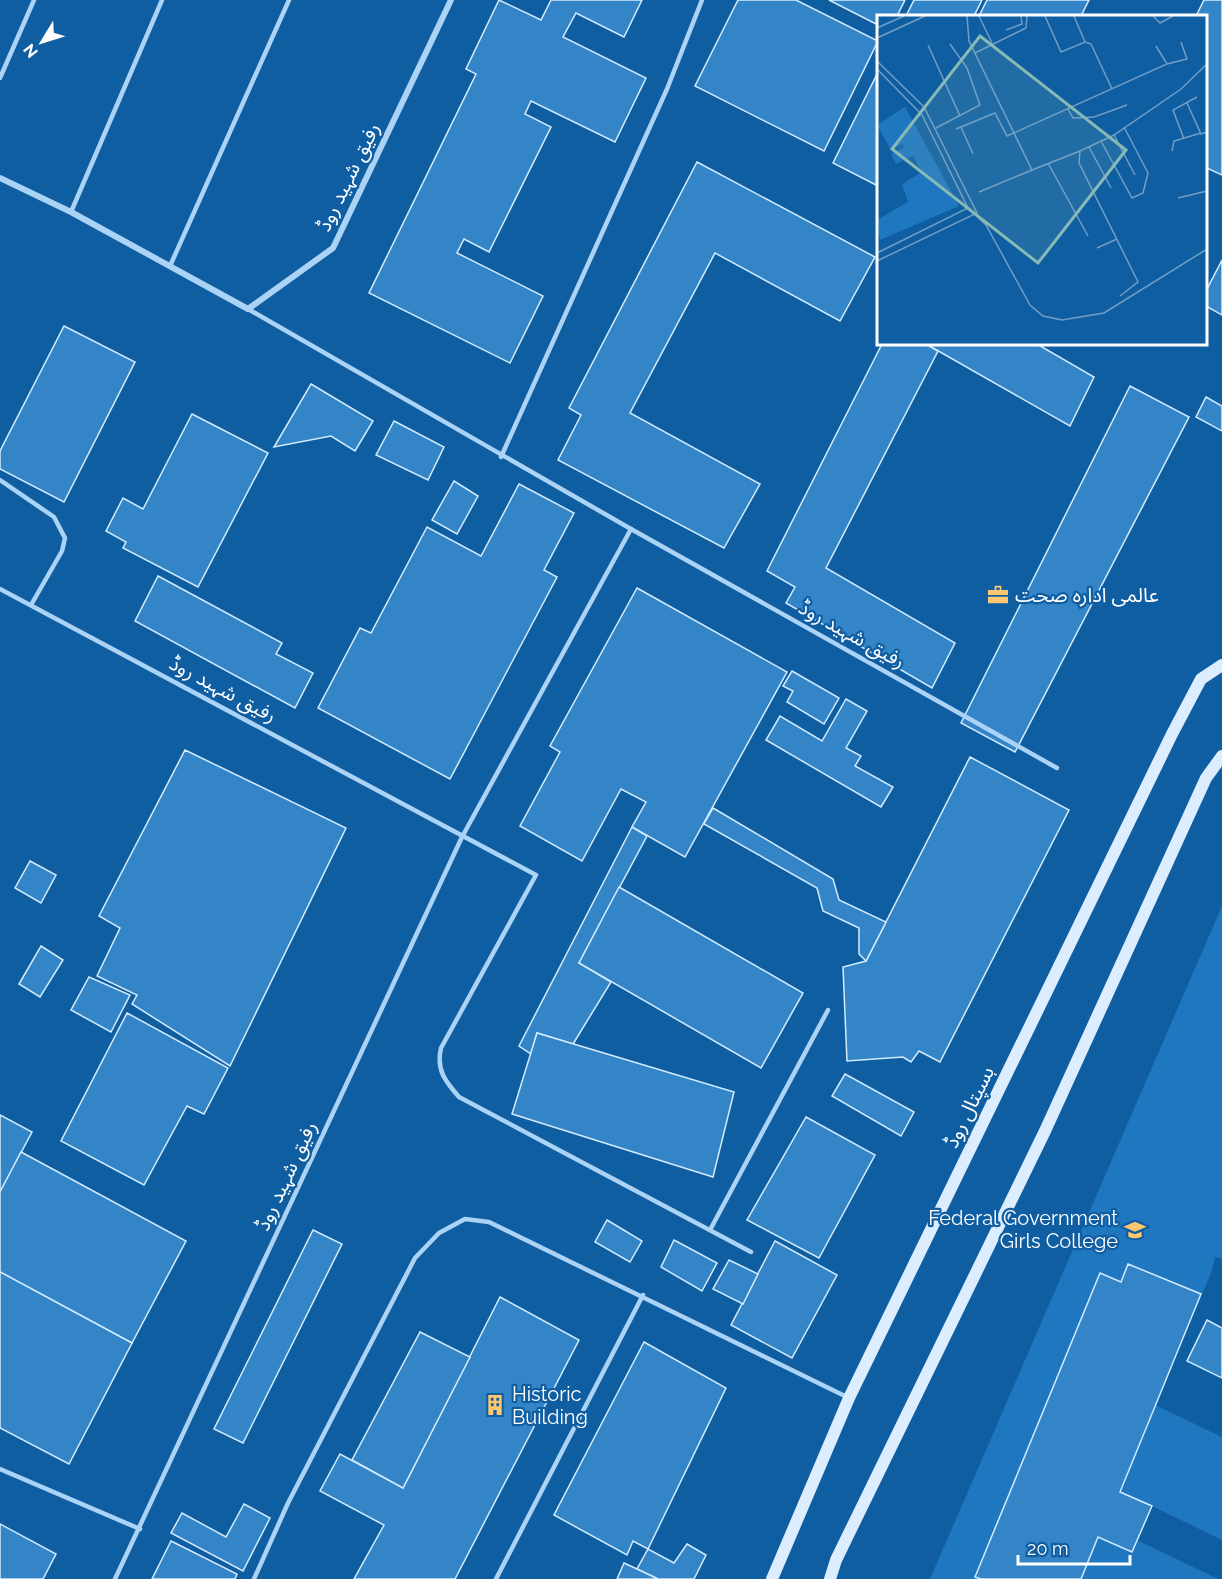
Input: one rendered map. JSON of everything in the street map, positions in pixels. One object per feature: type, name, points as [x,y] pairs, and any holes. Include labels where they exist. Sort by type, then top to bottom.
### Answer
[{"type":"main road","name":"ہسپتال روڈ","points":[[771,1579],[849,1398],[1172,734],[1202,679],[1222,665]]},
{"type":"main road","points":[[830,1579],[842,1549],[1044,1131],[1206,778],[1222,756]]},
{"type":"street","name":"رفیق شہید روڈ","points":[[248,309],[333,248],[451,0]]},
{"type":"street","points":[[0,178],[71,212],[248,309]]},
{"type":"lane","points":[[0,78],[34,0]]},
{"type":"lane","points":[[71,212],[162,0]]},
{"type":"lane","points":[[170,266],[289,0]]},
{"type":"lane","points":[[501,457],[667,89],[702,0]]},
{"type":"lane","name":"رفیق شہید روڈ","points":[[248,309],[501,457],[1057,768]]},
{"type":"lane","points":[[0,480],[54,517],[65,538],[62,550],[31,605]]},
{"type":"lane","name":"رفیق شہید روڈ","points":[[115,1579],[462,837],[631,529]]},
{"type":"lane","name":"رفیق شہید روڈ","points":[[0,589],[462,837]]},
{"type":"lane","points":[[462,837],[536,875],[441,1048],[438,1061],[440,1072],[459,1097],[751,1252]]},
{"type":"lane","points":[[710,1230],[828,1010]]},
{"type":"lane","points":[[254,1579],[288,1503],[415,1258],[439,1233],[465,1219],[489,1222],[643,1295],[849,1398]]},
{"type":"lane","points":[[496,1579],[643,1295]]},
{"type":"lane","points":[[0,1469],[140,1529]]},
{"type":"shaded area","name":"Federal Government Girls College","points":[[1222,906],[1222,1259],[1215,1257],[1211,1273],[1155,1405],[1222,1437],[1222,1540],[1152,1506],[1137,1540],[1218,1579],[930,1579]]},
{"type":"building","points":[[499,0],[541,20],[551,0],[642,0],[624,37],[576,13],[563,37],[646,78],[615,142],[531,101],[525,114],[551,127],[489,252],[464,239],[457,253],[543,296],[510,363],[369,293],[476,74],[466,69]]},
{"type":"building","points":[[738,0],[796,0],[877,40],[824,151],[695,86]]},
{"type":"building","points":[[829,0],[905,0],[898,15],[877,15],[877,24]]},
{"type":"building","points":[[914,0],[982,0],[974,15],[906,15]]},
{"type":"building","points":[[987,0],[1089,0],[1082,15],[980,15]]},
{"type":"building","points":[[1204,0],[1222,0],[1222,175],[1207,168],[1207,15],[1196,15]]},
{"type":"building","points":[[877,74],[877,185],[833,163]]},
{"type":"building","points":[[697,162],[875,257],[840,321],[715,253],[630,413],[760,484],[724,548],[558,460],[581,415],[569,408]]},
{"type":"building","points":[[1222,260],[1222,315],[1207,307],[1207,289]]},
{"type":"building","points":[[64,326],[135,362],[64,502],[0,469],[0,451]]},
{"type":"building","points":[[881,345],[928,345],[938,351],[826,568],[955,643],[932,688],[786,603],[795,587],[767,571]]},
{"type":"building","points":[[928,345],[1039,345],[1094,377],[1070,426]]},
{"type":"building","points":[[311,384],[373,421],[355,451],[331,436],[274,447]]},
{"type":"building","points":[[1130,386],[1189,417],[1015,752],[961,723]]},
{"type":"building","points":[[1206,397],[1222,406],[1222,431],[1196,417]]},
{"type":"building","points":[[192,414],[268,453],[198,587],[123,548],[126,542],[106,531],[123,498],[143,509]]},
{"type":"building","points":[[394,421],[444,447],[428,480],[376,455]]},
{"type":"building","points":[[454,481],[478,496],[457,534],[432,520]]},
{"type":"building","points":[[519,484],[574,513],[544,570],[557,577],[450,779],[318,708],[360,628],[371,633],[427,527],[481,556]]},
{"type":"building","points":[[158,576],[282,643],[276,654],[313,673],[295,708],[135,621]]},
{"type":"building","points":[[637,588],[787,672],[685,857],[632,827],[646,802],[621,789],[582,861],[520,826],[560,752],[550,746]]},
{"type":"building","points":[[792,671],[839,698],[824,724],[787,702],[793,691],[783,686]]},
{"type":"building","points":[[846,699],[867,711],[846,748],[861,756],[855,766],[893,787],[881,807],[766,740],[780,716],[822,741]]},
{"type":"building","points":[[185,750],[346,828],[230,1066],[132,1004],[137,995],[97,976],[120,928],[99,916]]},
{"type":"building","points":[[970,757],[1069,810],[940,1062],[919,1051],[911,1062],[903,1057],[847,1061],[843,967],[866,961]]},
{"type":"building","points":[[713,808],[833,879],[839,900],[886,922],[866,961],[859,954],[859,928],[823,911],[817,888],[704,824]]},
{"type":"building","points":[[632,827],[647,836],[579,963],[611,982],[573,1044],[537,1033],[531,1054],[519,1046]]},
{"type":"building","points":[[30,861],[56,875],[41,903],[15,888]]},
{"type":"building","points":[[619,887],[803,993],[761,1068],[579,963]]},
{"type":"building","points":[[41,946],[63,960],[40,997],[19,984]]},
{"type":"building","points":[[89,977],[130,995],[111,1032],[71,1010]]},
{"type":"building","points":[[127,1013],[228,1068],[204,1114],[187,1106],[144,1185],[61,1141]]},
{"type":"building","points":[[537,1033],[734,1092],[713,1177],[512,1114]]},
{"type":"building","points":[[845,1074],[914,1112],[901,1136],[832,1096]]},
{"type":"building","points":[[0,1115],[32,1132],[0,1192]]},
{"type":"building","points":[[806,1117],[875,1155],[819,1258],[747,1220]]},
{"type":"building","points":[[21,1152],[186,1241],[132,1343],[0,1272],[0,1192]]},
{"type":"building","points":[[607,1220],[642,1241],[630,1262],[595,1242]]},
{"type":"building","points":[[313,1230],[342,1244],[243,1443],[214,1429]]},
{"type":"building","points":[[674,1240],[717,1263],[702,1291],[661,1267]]},
{"type":"building","points":[[775,1241],[837,1275],[792,1358],[731,1325]]},
{"type":"building","points":[[729,1260],[758,1274],[743,1304],[713,1289]]},
{"type":"building","points":[[1128,1264],[1201,1294],[1120,1492],[1152,1506],[1132,1552],[1098,1537],[1081,1579],[981,1579],[975,1577],[1100,1273],[1121,1282]]},
{"type":"building","points":[[0,1272],[132,1343],[69,1464],[0,1428]]},
{"type":"building","name":"Historic Building","points":[[500,1297],[579,1340],[455,1579],[354,1579],[384,1525],[320,1491],[340,1454],[403,1488]]},
{"type":"building","points":[[1207,1320],[1222,1328],[1222,1378],[1187,1361]]},
{"type":"building","points":[[420,1332],[470,1357],[403,1488],[352,1460]]},
{"type":"building","points":[[644,1342],[726,1388],[648,1549],[633,1541],[627,1555],[554,1515]]},
{"type":"building","points":[[244,1504],[270,1518],[243,1571],[171,1533],[182,1513],[226,1537]]},
{"type":"building","points":[[0,1524],[56,1554],[43,1579],[0,1579]]},
{"type":"building","points":[[171,1541],[237,1574],[235,1579],[152,1579]]},
{"type":"building","points":[[687,1544],[706,1555],[694,1579],[658,1579],[637,1569],[648,1549],[674,1563]]},
{"type":"building","points":[[624,1563],[637,1569],[658,1579],[617,1579]]},
{"type":"place","name":"عالمی ادارہ صحت","points":[[998,595]]},
{"type":"place","name":"Federal Government Girls College","points":[[1135,1230]]},
{"type":"place","name":"Historic Building","points":[[495,1405]]}]
